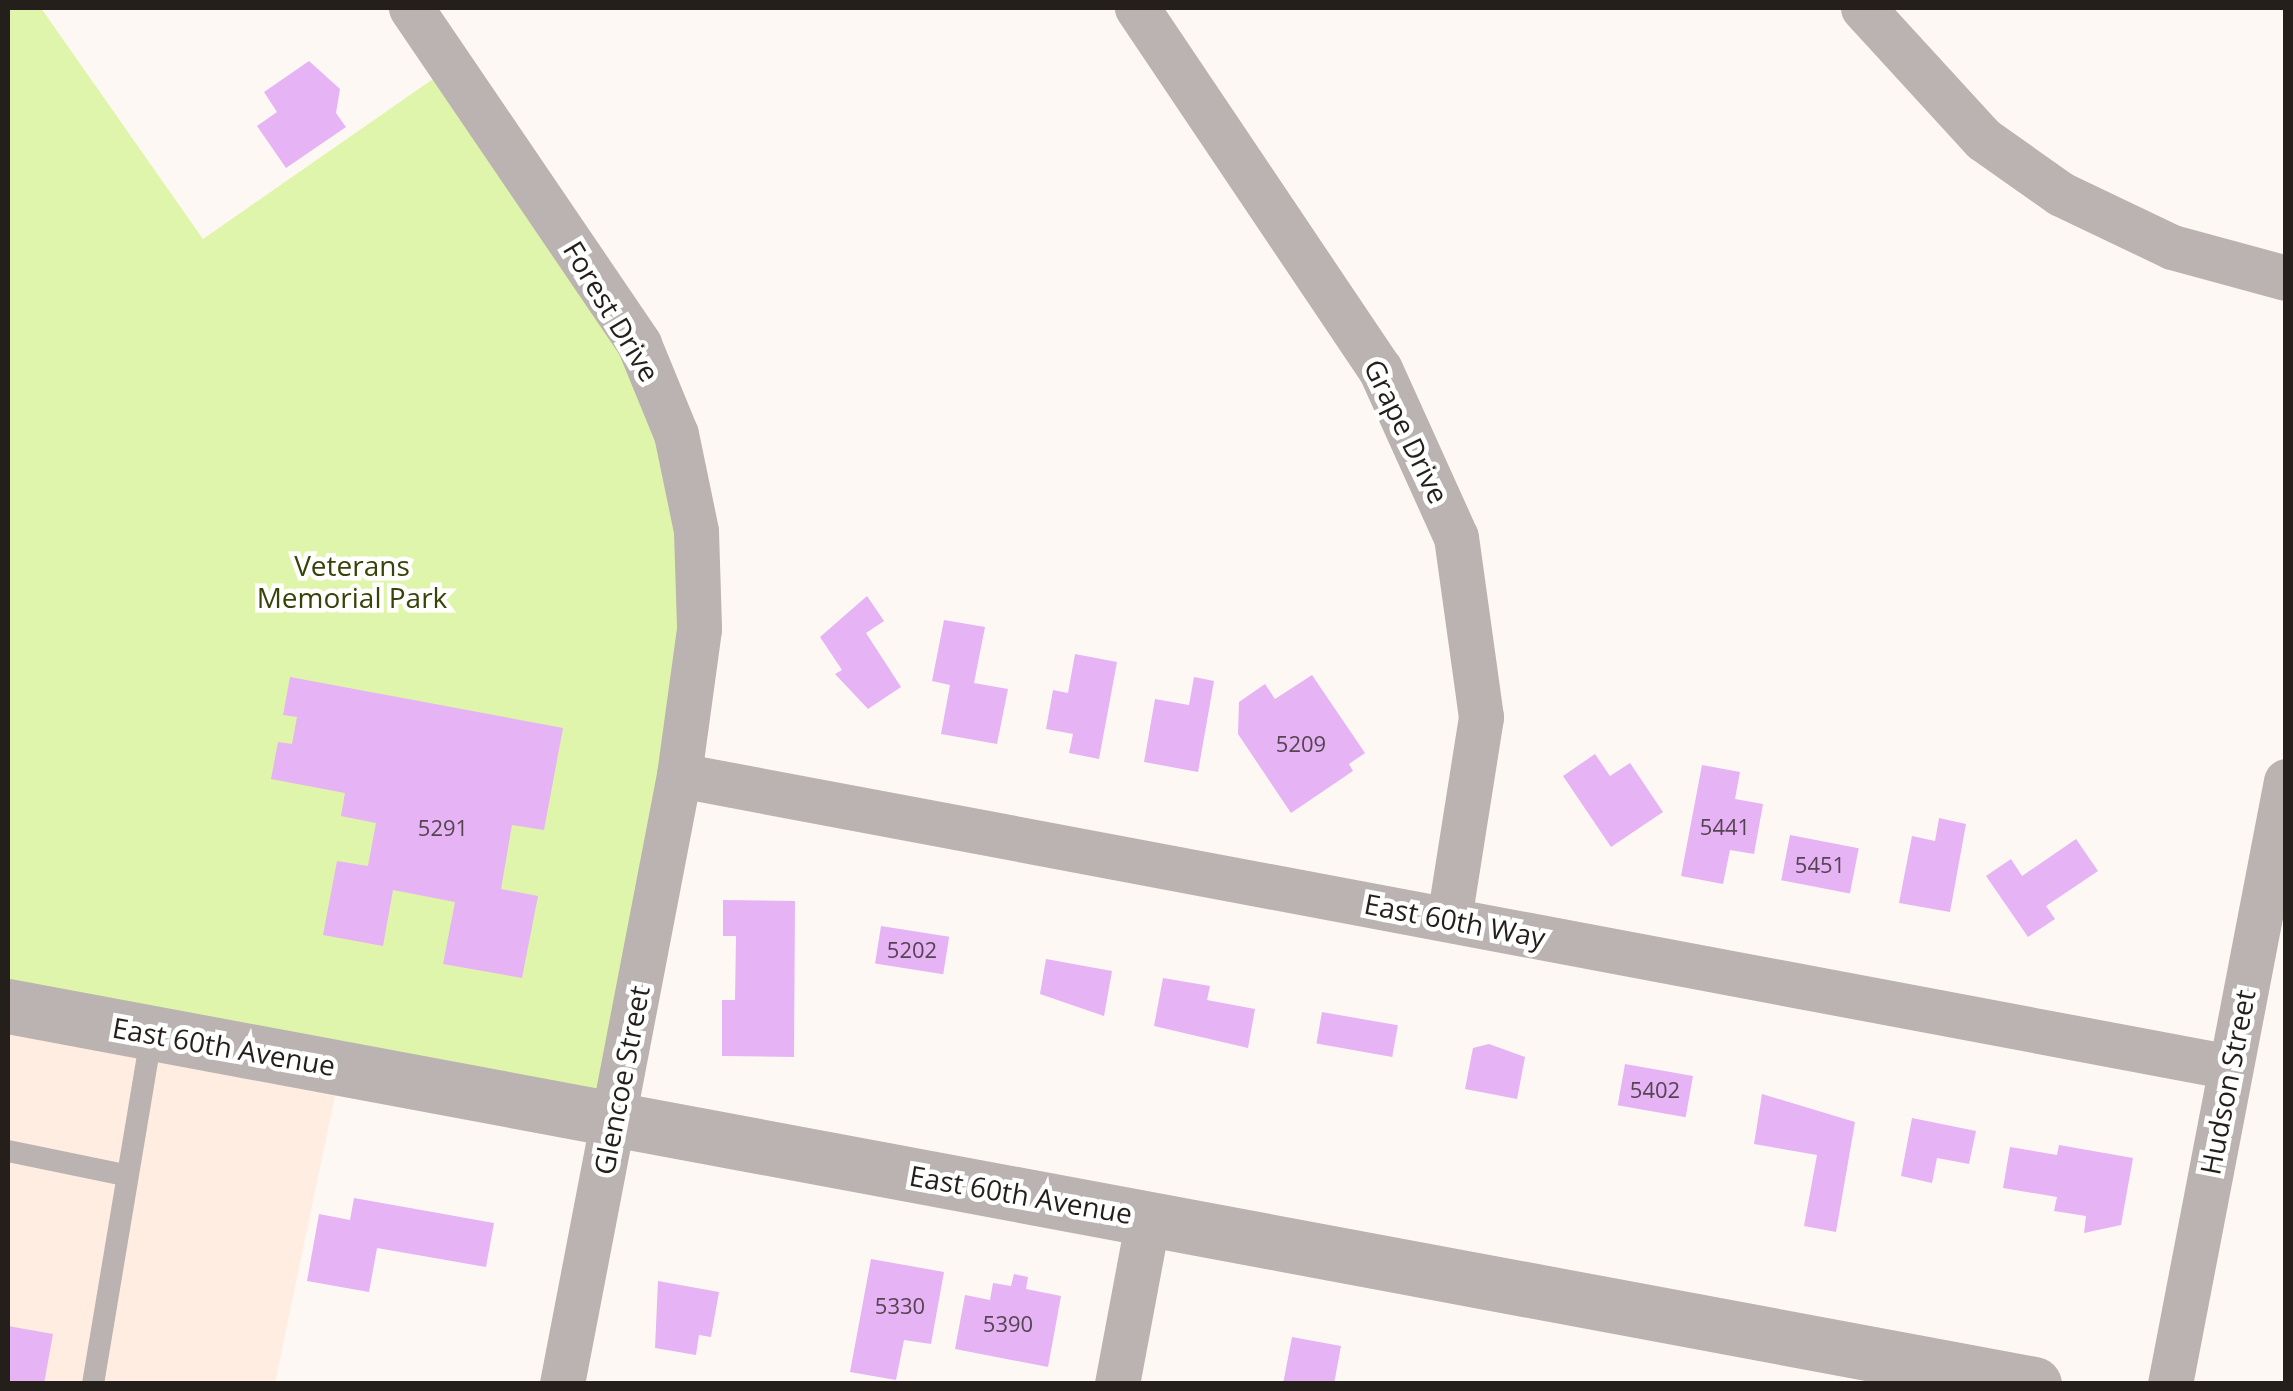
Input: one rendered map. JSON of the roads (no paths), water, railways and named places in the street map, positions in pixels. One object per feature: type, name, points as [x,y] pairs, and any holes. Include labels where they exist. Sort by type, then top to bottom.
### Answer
[{"type":"street","name":"Forest Drive","points":[[411,8],[640,344],[672,422],[700,580],[679,776]]},
{"type":"street","name":"Grape Drive","points":[[1137,8],[1380,369],[1438,485],[1472,606],[1481,716],[1450,918]]},
{"type":"street","points":[[1864,8],[1971,127],[2062,194],[2172,247],[2286,278]]},
{"type":"street","name":"East 60th Way","points":[[679,776],[2230,1066]]},
{"type":"street","name":"Glencoe Street","points":[[562,1384],[679,776]]},
{"type":"street","name":"Hudson Street","points":[[2170,1384],[2286,780]]},
{"type":"street","name":"East 60th Avenue","points":[[8,1006],[2034,1384]]},
{"type":"street","points":[[1117,1384],[1148,1218]]},
{"type":"lane","points":[[94,1384],[125,1175],[152,1033]]},
{"type":"lane","points":[[8,1151],[125,1175]]},
{"type":"park label","name":"Veterans Memorial Park","points":[[352,581]]}]
